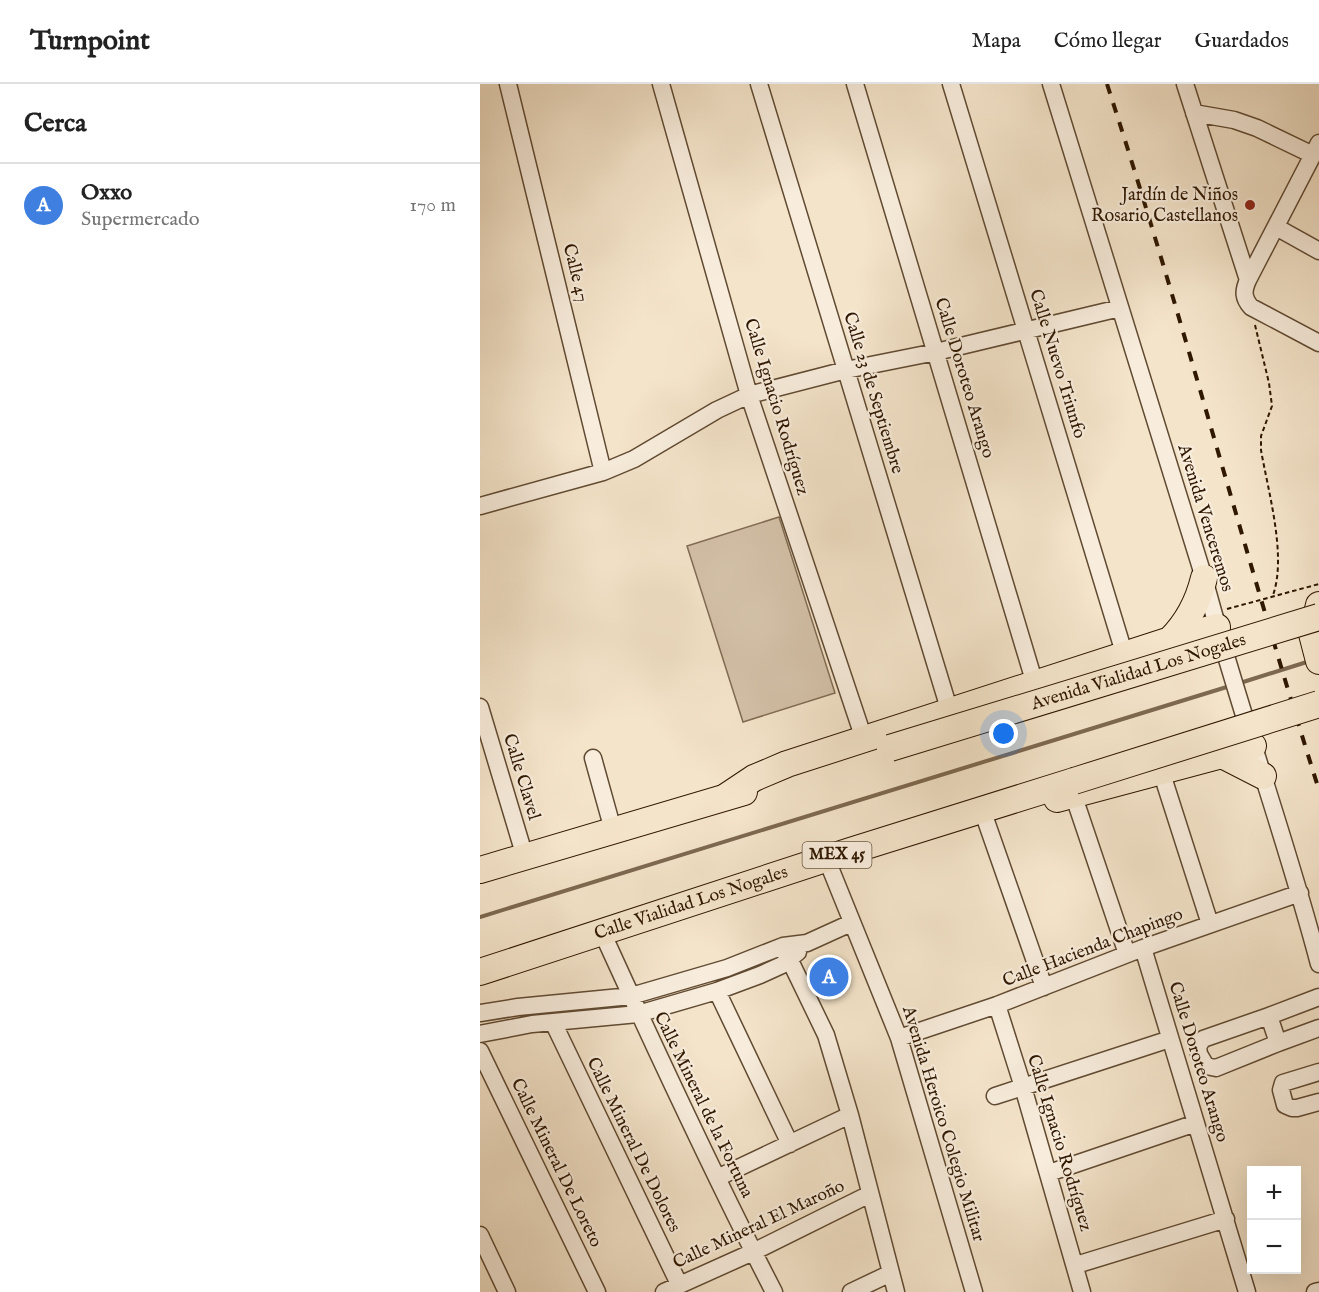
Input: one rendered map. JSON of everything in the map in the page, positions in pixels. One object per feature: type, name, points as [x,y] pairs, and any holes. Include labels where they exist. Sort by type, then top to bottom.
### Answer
[{"type":"highway","points":[[1170,640],[1181,629],[1198,601],[1204,578]]},
{"type":"highway","points":[[1319,605],[1315,626],[1319,661]]},
{"type":"highway","points":[[480,870],[728,796],[754,778],[771,770],[1125,656],[1170,640],[1215,620]]},
{"type":"highway","name":"Avenida Vialidad Los Nogales","points":[[728,796],[807,775],[890,748],[1315,626]]},
{"type":"highway","name":"MEX 45","points":[[1074,788],[1319,704]]},
{"type":"highway","points":[[719,894],[794,880],[831,870],[986,820],[1074,788],[1161,771],[1253,746]]},
{"type":"highway","points":[[1222,754],[1263,777]]},
{"type":"highway","name":"Calle Vialidad Los Nogales","points":[[480,972],[719,894],[1074,788]]},
{"type":"street","name":"Calle 47","points":[[508,84],[603,472]]},
{"type":"street","name":"Calle Ignacio Rodríguez","points":[[661,84],[749,395],[864,739]]},
{"type":"street","name":"Calle 23 de Septiembre","points":[[759,84],[950,712]]},
{"type":"street","name":"Calle Doroteo Arango","points":[[855,84],[1035,684]]},
{"type":"street","name":"Calle Nuevo Triunfo","points":[[951,84],[1125,656]]},
{"type":"street","name":"Avenida Venceremos","points":[[1051,84],[1204,578],[1226,660],[1300,893],[1319,964]]},
{"type":"street","points":[[1185,84],[1248,294],[1319,343]]},
{"type":"street","points":[[1194,113],[1234,120],[1316,149],[1276,227],[1248,294]]},
{"type":"street","points":[[1276,227],[1319,251]]},
{"type":"street","points":[[480,506],[603,472],[634,459],[717,410],[749,395],[846,370],[936,352],[1120,308]]},
{"type":"street","name":"Calle Clavel","points":[[480,707],[525,857]]},
{"type":"street","points":[[593,758],[613,830]]},
{"type":"street","points":[[1161,771],[1210,924]]},
{"type":"street","points":[[1074,788],[1126,954]]},
{"type":"street","points":[[986,820],[1044,987]]},
{"type":"street","name":"Avenida Heroico Colegio Militar","points":[[831,870],[899,1038],[974,1292]]},
{"type":"street","name":"Calle Hacienda Chapingo","points":[[899,1038],[997,1005],[1126,954],[1300,893]]},
{"type":"street","points":[[480,1013],[631,996],[786,952],[851,923]]},
{"type":"street","name":"Calle Mineral de la Fortuna","points":[[602,932],[638,1014],[774,1292]]},
{"type":"street","name":"Calle Doroteo Arango","points":[[1143,948],[1247,1292]]},
{"type":"street","points":[[480,1034],[553,1022],[638,1014],[717,992],[760,975],[786,952]]},
{"type":"street","points":[[786,952],[826,1035],[850,1115],[896,1292]]},
{"type":"street","points":[[717,992],[790,1144]]},
{"type":"street","points":[[1319,997],[1203,1039],[1198,1046],[1199,1054],[1206,1066],[1216,1068],[1319,1028]]},
{"type":"street","name":"Calle Ignacio Rodríguez","points":[[997,1005],[1049,1173],[1082,1292]]},
{"type":"street","points":[[1269,1016],[1278,1043]]},
{"type":"street","name":"Calle Mineral De Dolores","points":[[553,1022],[672,1288]]},
{"type":"street","points":[[995,1096],[1170,1039]]},
{"type":"street","name":"Calle Mineral De Loreto","points":[[480,1051],[597,1292]]},
{"type":"street","points":[[1319,1072],[1283,1083],[1281,1090],[1285,1105],[1292,1108],[1319,1102]]},
{"type":"street","points":[[717,1178],[850,1115]]},
{"type":"street","points":[[1049,1173],[1196,1123]]},
{"type":"street","name":"Calle Mineral El Maroño","points":[[672,1288],[753,1252],[870,1194]]},
{"type":"street","points":[[1076,1265],[1226,1219]]},
{"type":"street","points":[[480,1235],[507,1292]]},
{"type":"street","points":[[852,1292],[891,1273]]},
{"type":"path","points":[[1248,294],[1269,383],[1272,406],[1261,436],[1261,450],[1277,540],[1278,574],[1273,595]]},
{"type":"path","points":[[1215,620],[1273,595],[1319,584]]},
{"type":"shaded area","points":[[779,517],[835,693],[743,722],[687,546]]},
{"type":"building","points":[[830,963],[845,987],[827,998],[814,973]]},
{"type":"waterway","points":[[1240,683],[1310,661]]},
{"type":"waterway","points":[[480,917],[1230,686]]},
{"type":"railway","points":[[1107,84],[1162,260],[1319,790]]},
{"type":"place","name":"Jardín de Niños Rosario Castellanos","points":[[1250,205]]},
{"type":"place","name":"Oxxo","points":[[829,977]]}]
